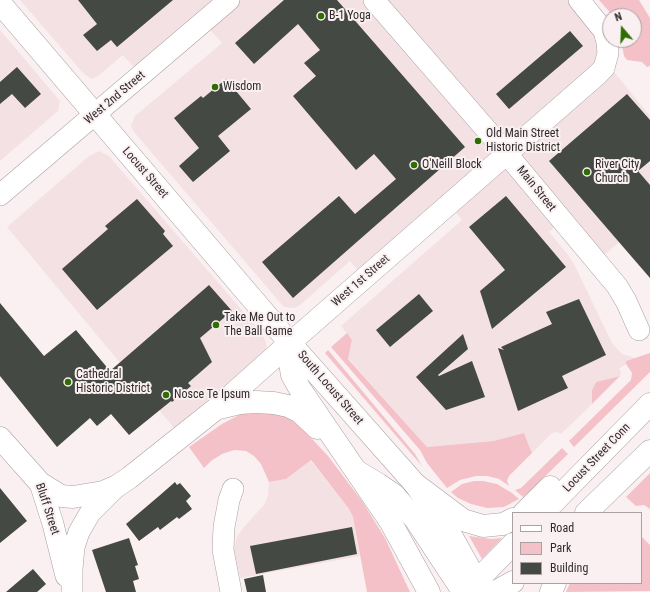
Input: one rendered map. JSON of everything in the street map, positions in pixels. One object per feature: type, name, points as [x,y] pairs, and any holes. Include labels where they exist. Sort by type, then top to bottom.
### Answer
[{"type":"main road","name":"Locust Street","points":[[0,4],[290,343]]},
{"type":"main road","name":"West 1st Street","points":[[40,483],[61,496],[73,497],[103,492],[117,486],[217,408],[290,343]]},
{"type":"main road","name":"South Locust Street","points":[[290,343],[290,363],[292,375],[340,450],[358,472],[390,521],[430,592]]},
{"type":"main road","name":"South Locust Street","points":[[290,343],[415,484],[452,537],[471,590]]},
{"type":"main road","points":[[217,408],[240,403],[256,402],[274,403],[288,406],[300,412],[340,450]]},
{"type":"main road","name":"Locust Street Conn","points":[[544,512],[650,404]]},
{"type":"main road","points":[[525,512],[567,471],[596,446],[631,424]]},
{"type":"main road","name":"Bluff Street","points":[[0,438],[40,483]]},
{"type":"main road","points":[[587,512],[650,451]]},
{"type":"main road","points":[[358,472],[394,496],[415,519],[460,587],[471,590],[512,545]]},
{"type":"main road","points":[[596,512],[620,481]]},
{"type":"main road","points":[[415,484],[463,520],[483,526],[503,524],[512,520]]},
{"type":"main road","points":[[495,592],[512,583]]},
{"type":"street","name":"West 2nd Street","points":[[0,195],[229,0]]},
{"type":"street","name":"Main Street","points":[[374,0],[507,154],[617,286],[626,301],[639,330]]},
{"type":"street","name":"West 1st Street","points":[[290,343],[604,68],[608,53],[604,31],[579,0]]},
{"type":"street","name":"Bluff Street","points":[[40,483],[50,512],[72,592]]},
{"type":"street","points":[[72,592],[74,547],[79,532],[90,513],[117,486]]},
{"type":"street","points":[[231,592],[224,550],[224,527],[229,500],[233,489]]},
{"type":"shaded area","points":[[20,0],[579,0],[606,62],[650,116],[650,216],[597,261],[562,221],[549,232],[575,266],[612,343],[622,354],[635,358],[626,361],[626,364],[619,369],[621,372],[620,376],[596,382],[592,390],[592,404],[561,434],[556,432],[552,433],[532,453],[524,433],[493,441],[427,447],[348,358],[352,340],[341,326],[462,220],[449,204],[365,278],[350,261],[300,305],[295,308],[284,307],[134,132],[131,126],[135,116],[222,43],[203,22],[141,75],[123,55],[98,76],[91,79],[83,73]]},
{"type":"shaded area","points":[[0,30],[60,101],[58,111],[0,161]]},
{"type":"shaded area","points":[[99,151],[109,156],[259,330],[266,342],[267,349],[262,355],[174,428],[7,227],[89,156]]},
{"type":"shaded area","points":[[310,460],[349,509],[353,517],[360,556],[240,578],[234,549],[237,537],[243,528],[264,505],[268,496],[269,482],[286,479]]},
{"type":"green space","points":[[599,0],[639,0],[650,18],[650,66],[647,67],[642,62],[627,60],[624,56],[622,48],[642,48],[642,8],[606,8]]},
{"type":"green space","points":[[347,333],[352,340],[348,359],[427,447],[493,441],[524,433],[532,453],[509,476],[507,481],[509,486],[499,479],[487,476],[476,476],[460,480],[447,488],[427,463],[420,450],[331,347]]},
{"type":"green space","points":[[328,350],[415,454],[422,466],[325,353]]},
{"type":"green space","points":[[650,353],[650,372],[574,447],[569,441],[631,380],[632,373],[626,364],[626,361]]},
{"type":"green space","points":[[620,376],[592,404],[592,390],[596,382]]},
{"type":"green space","points":[[252,411],[279,414],[288,418],[299,425],[328,456],[362,501],[385,538],[410,592],[367,592],[353,517],[349,509],[311,460],[286,479],[269,482],[261,464],[254,456],[246,451],[234,450],[222,454],[211,461],[204,468],[189,447],[222,424],[241,414]]},
{"type":"green space","points":[[562,448],[568,454],[530,491],[523,497],[515,490],[521,488]]},
{"type":"green space","points":[[650,473],[650,509],[644,505],[636,506],[626,497]]},
{"type":"green space","points":[[474,481],[497,484],[519,499],[504,507],[487,508],[471,504],[458,498],[451,492],[462,484]]},
{"type":"green space","points":[[469,536],[491,539],[502,538],[482,559]]},
{"type":"green space","points":[[642,537],[650,545],[650,591],[566,592],[570,584],[642,584]]},
{"type":"building","points":[[78,0],[173,0],[117,47],[111,40],[97,51],[83,35],[97,24]]},
{"type":"building","points":[[284,0],[337,0],[465,147],[293,298],[262,262],[339,196],[355,214],[396,179],[374,154],[356,170],[293,96],[316,76],[304,63],[320,50],[298,24],[254,64],[235,43]]},
{"type":"building","points":[[570,31],[583,46],[509,109],[496,94]]},
{"type":"building","points":[[17,67],[41,94],[25,108],[12,94],[0,104],[0,82]]},
{"type":"building","points":[[226,79],[251,109],[218,136],[230,151],[193,182],[179,166],[199,148],[174,118],[201,96],[203,98]]},
{"type":"building","points":[[627,94],[650,120],[650,161],[638,171],[650,185],[650,278],[549,161]]},
{"type":"building","points":[[506,196],[566,267],[492,329],[480,291],[505,270],[469,227]]},
{"type":"building","points":[[137,199],[165,231],[163,234],[173,246],[97,310],[62,269],[108,229],[105,226]]},
{"type":"building","points":[[209,285],[232,311],[200,338],[212,362],[188,383],[191,386],[129,435],[111,414],[97,426],[90,418],[57,447],[0,376],[0,303],[44,356],[76,330],[110,371]]},
{"type":"building","points":[[419,294],[433,311],[390,347],[376,330]]},
{"type":"building","points":[[579,299],[606,355],[562,376],[568,388],[518,411],[498,348],[504,350],[501,347],[552,324],[546,312]]},
{"type":"building","points":[[463,334],[468,349],[438,375],[439,376],[472,361],[485,397],[446,410],[416,377]]},
{"type":"building","points":[[175,482],[177,485],[180,483],[191,496],[186,501],[192,509],[179,519],[177,517],[160,530],[158,527],[139,541],[126,524]]},
{"type":"building","points":[[0,488],[27,521],[0,543]]},
{"type":"building","points":[[352,527],[357,554],[256,574],[250,546]]},
{"type":"building","points":[[129,538],[138,565],[135,566],[139,579],[133,581],[136,592],[106,592],[92,550]]},
{"type":"building","points":[[33,569],[46,584],[37,592],[6,592]]},
{"type":"building","points":[[263,575],[266,592],[247,592],[244,579]]},
{"type":"place","name":"B-1 Yoga","points":[[321,16]]},
{"type":"place","name":"Wisdom","points":[[215,87]]},
{"type":"place","name":"Old Main Street Historic District","points":[[478,141]]},
{"type":"place","name":"O'Neill Block","points":[[414,165]]},
{"type":"place","name":"River City Church","points":[[587,172]]},
{"type":"place","name":"Take Me Out to The Ball Game","points":[[216,325]]},
{"type":"place","name":"Cathedral Historic District","points":[[68,382]]},
{"type":"place","name":"Nosce Te Ipsum","points":[[166,395]]}]
